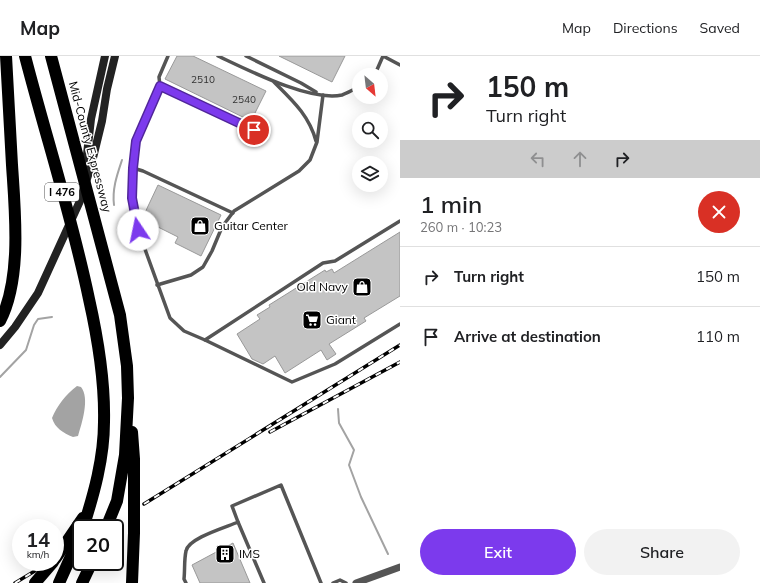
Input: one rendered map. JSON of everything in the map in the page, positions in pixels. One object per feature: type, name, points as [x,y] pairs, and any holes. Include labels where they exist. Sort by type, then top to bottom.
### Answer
[{"type":"highway","points":[[0,321],[11,288],[15,259],[14,187],[6,56]]},
{"type":"highway","name":"I 476","points":[[25,56],[81,261],[96,328],[104,398],[104,423],[99,471],[86,519]]},
{"type":"highway","name":"Mid-County Expressway","points":[[51,56],[120,315],[127,366],[128,398],[125,455],[117,501],[110,519]]},
{"type":"highway","points":[[128,398],[133,435],[134,459],[132,583]]},
{"type":"highway","points":[[64,546],[91,505]]},
{"type":"highway","points":[[59,583],[72,554]]},
{"type":"highway","points":[[35,583],[45,571]]},
{"type":"highway","points":[[82,583],[88,571]]},
{"type":"main road","points":[[59,247],[87,154],[91,119],[105,56]]},
{"type":"main road","points":[[0,345],[15,327],[38,293],[80,201],[91,166],[102,121],[115,56]]},
{"type":"street","points":[[356,583],[367,581],[400,567]]},
{"type":"lane","points":[[168,56],[159,77],[160,86],[136,141],[132,198],[138,230],[170,318],[184,332],[205,340],[292,382],[335,364],[400,324]]},
{"type":"lane","points":[[218,56],[299,91],[329,96],[343,95],[352,90]]},
{"type":"lane","points":[[246,56],[318,94]]},
{"type":"lane","points":[[378,68],[383,56],[400,65]]},
{"type":"lane","points":[[272,80],[299,107],[312,127],[317,142]]},
{"type":"lane","points":[[160,86],[254,130]]},
{"type":"lane","points":[[157,285],[191,275],[203,266],[212,251],[222,227],[233,213],[299,171],[310,160],[317,142],[323,95]]},
{"type":"lane","points":[[133,168],[143,171],[233,213]]},
{"type":"lane","points":[[205,340],[323,263],[334,261],[400,221]]},
{"type":"lane","points":[[264,583],[232,506],[281,485],[321,583]]},
{"type":"lane","points":[[186,583],[184,579],[186,551],[188,546],[195,540],[238,522]]},
{"type":"lane","points":[[334,583],[340,580],[346,583]]},
{"type":"shaded area","points":[[77,386],[81,387],[84,392],[85,404],[78,436],[73,437],[60,430],[55,425],[52,418],[62,400]]},
{"type":"building","points":[[177,56],[193,56],[266,91],[251,121],[165,79]]},
{"type":"building","points":[[279,56],[345,56],[332,82]]},
{"type":"building","points":[[158,185],[221,215],[201,256],[175,243],[178,237],[142,219]]},
{"type":"building","name":"Giant","points":[[400,232],[400,296],[364,318],[366,321],[329,344],[336,354],[327,360],[321,350],[285,373],[275,356],[263,364],[252,359],[237,334],[260,319],[257,315],[270,307],[269,305],[325,270],[326,272],[332,269],[334,273]]},
{"type":"building","name":"IMS","points":[[233,543],[250,583],[200,583],[192,565]]},
{"type":"waterway","points":[[114,205],[114,188],[122,160]]},
{"type":"waterway","points":[[0,377],[26,350],[34,325],[38,319],[52,317]]},
{"type":"waterway","points":[[338,409],[339,423],[354,450],[349,465],[361,497],[388,554]]},
{"type":"railway","points":[[144,504],[400,345]]},
{"type":"railway","points":[[270,432],[400,362]]},
{"type":"railway","points":[[15,583],[35,571]]},
{"type":"place","name":"Guitar Center","points":[[200,226]]},
{"type":"place","name":"Old Navy","points":[[362,287]]},
{"type":"place","name":"Giant","points":[[312,320]]},
{"type":"place","name":"IMS","points":[[225,554]]},
{"type":"route","points":[[138,230],[132,198],[136,141],[160,86],[254,130]]}]
